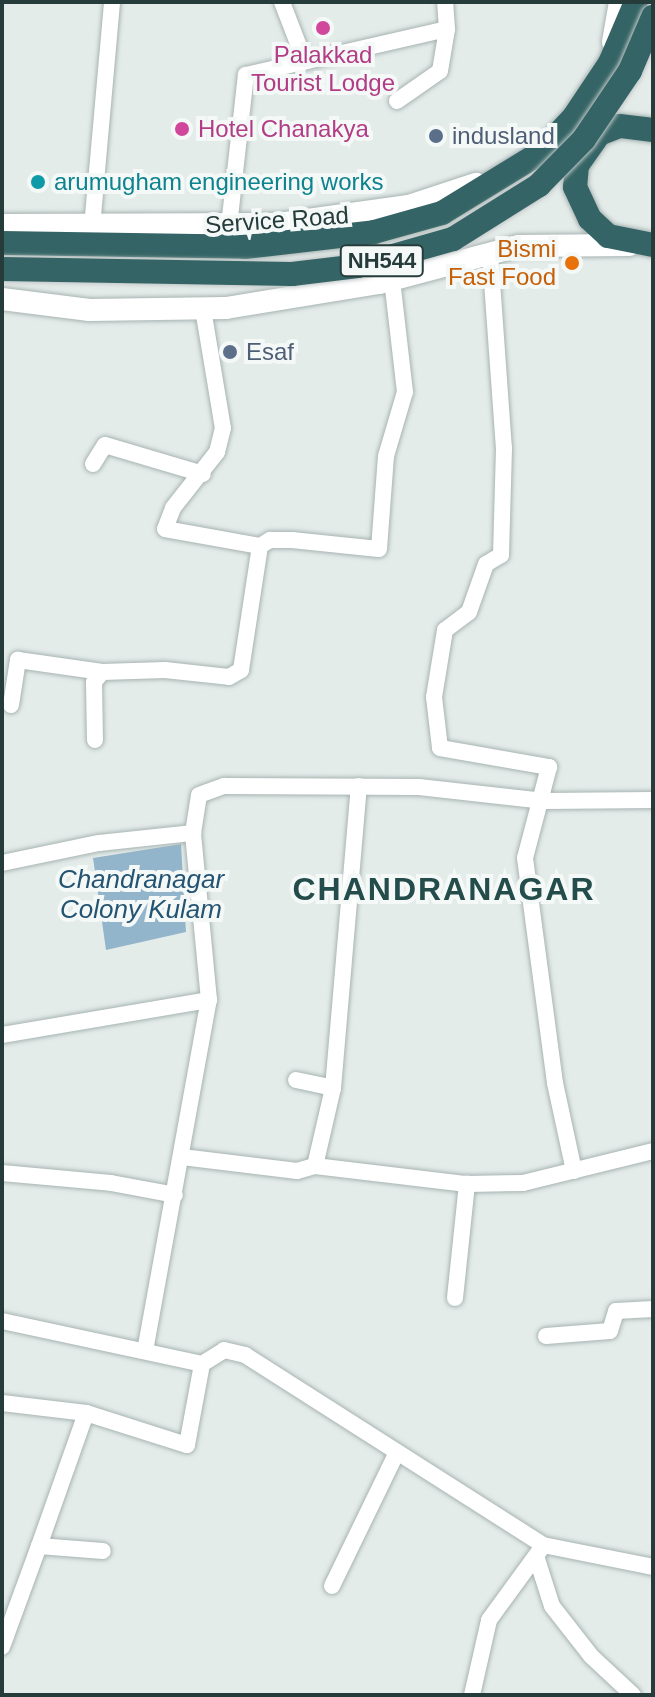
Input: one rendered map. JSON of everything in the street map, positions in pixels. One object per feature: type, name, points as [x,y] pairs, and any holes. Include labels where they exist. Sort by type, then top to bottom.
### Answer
[{"type":"highway","name":"NH544","points":[[2,243],[245,247],[374,232],[442,213],[540,153],[574,117],[610,63],[636,2]]},
{"type":"highway","name":"NH544","points":[[2,269],[292,274],[358,266],[453,239],[539,185],[584,139],[630,71],[653,17]]},
{"type":"highway","points":[[574,117],[589,144]]},
{"type":"highway","points":[[647,243],[608,236],[581,205],[577,165],[589,144],[619,126],[653,130]]},
{"type":"street","points":[[92,227],[112,2]]},
{"type":"street","points":[[282,2],[305,62]]},
{"type":"street","points":[[397,101],[440,71],[447,29],[445,2]]},
{"type":"street","points":[[610,63],[620,2]]},
{"type":"street","points":[[229,226],[246,75],[447,29]]},
{"type":"street","name":"Service Road","points":[[2,225],[229,226],[409,206],[460,192],[540,153]]},
{"type":"street","points":[[2,299],[89,310],[252,306],[392,280],[519,246],[647,243]]},
{"type":"street","points":[[490,254],[504,448],[501,555],[486,564],[469,612],[445,630],[434,697],[440,748],[549,767],[544,801],[525,858],[555,1083],[574,1171]]},
{"type":"street","points":[[203,309],[223,428],[203,474],[173,508],[165,529],[260,546],[270,540],[292,540],[379,549],[386,456],[405,392],[392,280]]},
{"type":"street","points":[[93,464],[105,445],[203,474]]},
{"type":"street","points":[[11,705],[18,660],[102,672],[165,670],[229,677],[241,670],[260,546]]},
{"type":"street","points":[[95,740],[94,682],[102,672]]},
{"type":"street","points":[[145,1351],[209,1000],[193,833],[199,795],[224,786],[359,786],[544,801],[653,800]]},
{"type":"street","points":[[315,1166],[333,1088],[359,786]]},
{"type":"street","points":[[2,863],[99,843],[193,833]]},
{"type":"street","points":[[2,1035],[209,1000]]},
{"type":"street","points":[[296,1080],[333,1088]]},
{"type":"street","points":[[182,1157],[297,1171],[315,1166],[467,1184],[523,1183],[653,1151]]},
{"type":"street","points":[[2,1173],[111,1183],[175,1195]]},
{"type":"street","points":[[455,1298],[467,1184]]},
{"type":"street","points":[[546,1336],[610,1331],[616,1311],[653,1309]]},
{"type":"street","points":[[2,1321],[202,1364],[224,1350],[245,1355],[539,1551],[653,1567]]},
{"type":"street","points":[[2,1403],[86,1413],[187,1445],[202,1364]]},
{"type":"street","points":[[2,1647],[86,1413]]},
{"type":"street","points":[[332,1586],[396,1454]]},
{"type":"street","points":[[39,1546],[103,1551]]},
{"type":"street","points":[[472,1695],[489,1620],[539,1551]]},
{"type":"street","points":[[539,1551],[552,1606],[591,1656],[633,1695]]},
{"type":"water","name":"Chandranagar Colony Kulam","points":[[181,844],[186,932],[106,950],[93,858]]},
{"type":"place","name":"Palakkad Tourist Lodge","points":[[323,28]]},
{"type":"place","name":"Hotel Chanakya","points":[[182,129]]},
{"type":"place","name":"indusland","points":[[436,136]]},
{"type":"place","name":"arumugham engineering works","points":[[38,182]]},
{"type":"place","name":"Bismi Fast Food","points":[[572,263]]},
{"type":"place","name":"Esaf","points":[[230,352]]},
{"type":"district","name":"CHANDRANAGAR","points":[[444,889]]}]
